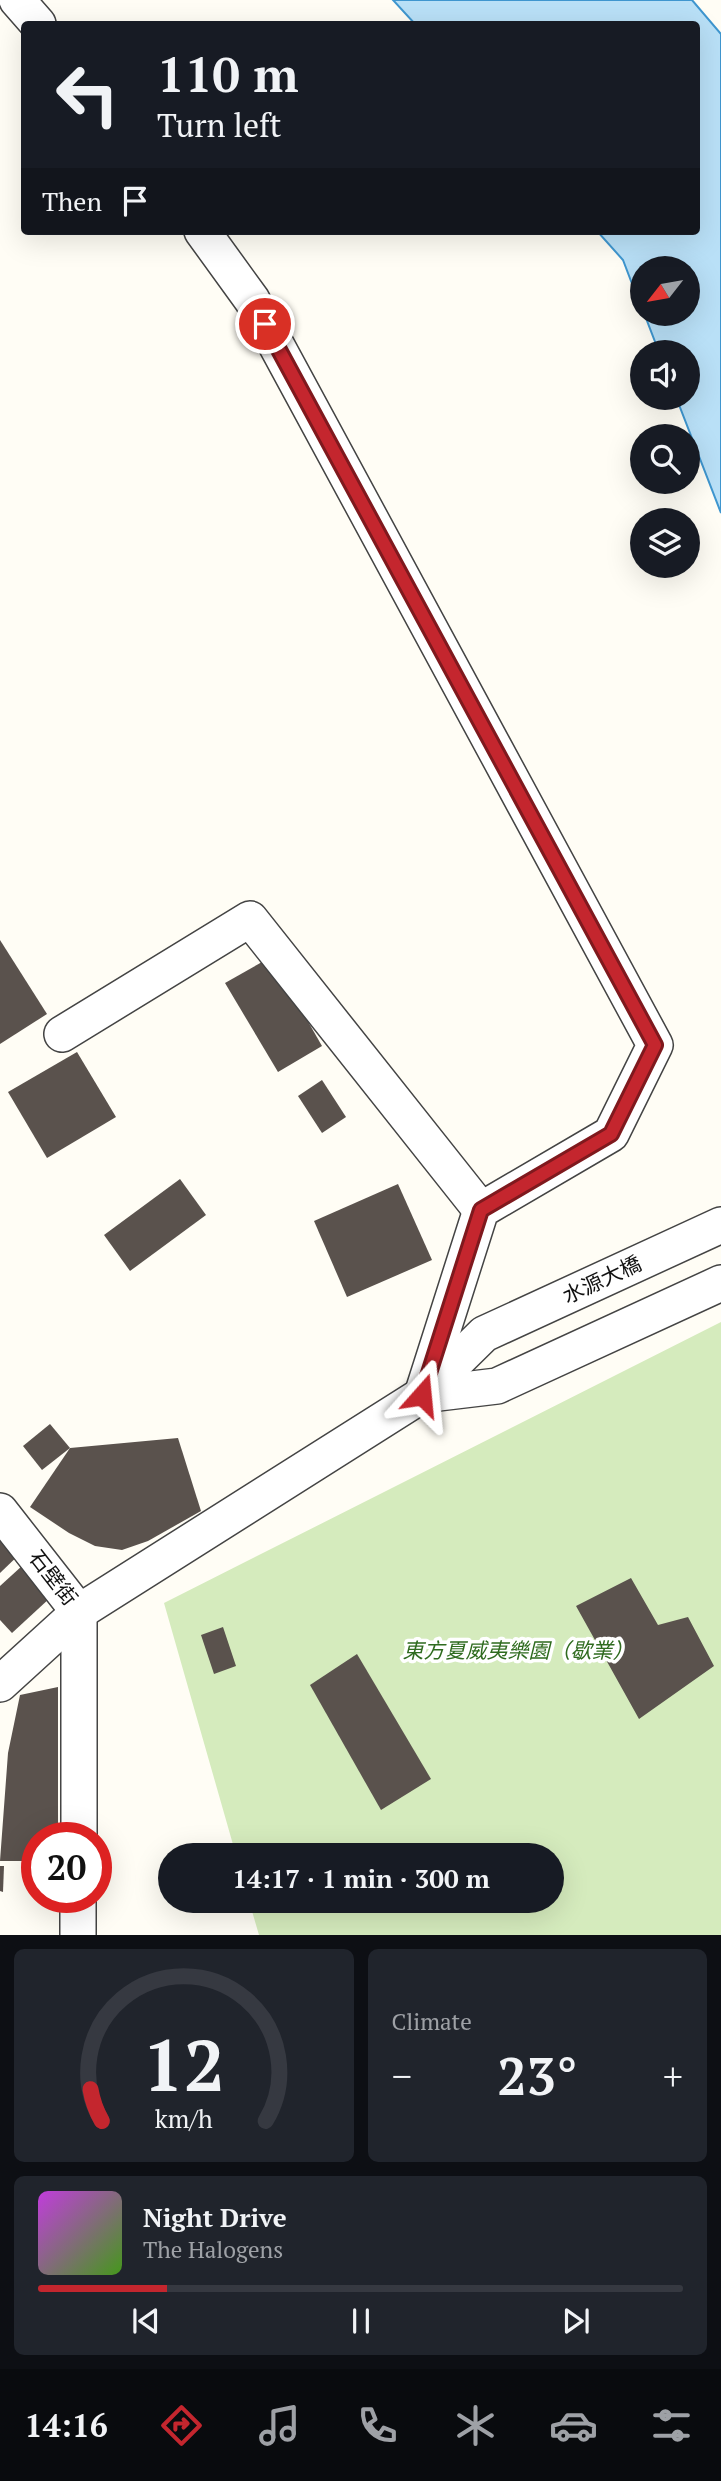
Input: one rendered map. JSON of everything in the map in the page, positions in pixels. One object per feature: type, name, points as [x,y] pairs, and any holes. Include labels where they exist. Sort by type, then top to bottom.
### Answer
[{"type":"street","points":[[17,0],[35,21]]},
{"type":"street","points":[[205,235],[252,300],[655,1045],[611,1134],[481,1210],[422,1395]]},
{"type":"street","points":[[62,1034],[250,919],[481,1210]]},
{"type":"street","name":"水源大橋","points":[[422,1395],[484,1334],[721,1225]]},
{"type":"street","points":[[0,1684],[79,1612],[422,1395],[497,1386],[721,1283]]},
{"type":"street","name":"石壁街","points":[[0,1511],[79,1612]]},
{"type":"street","points":[[79,1612],[79,1822]]},
{"type":"street","points":[[78,1913],[78,1935]]},
{"type":"green space","name":"東方夏威夷樂園（歇業）","points":[[721,1322],[721,1935],[259,1935],[253,1913],[564,1913],[564,1843],[233,1843],[164,1603]]},
{"type":"water","points":[[393,0],[692,0],[721,34],[721,513],[700,459],[700,424],[686,424],[681,410],[700,410],[700,340],[654,340],[649,326],[700,326],[700,256],[630,256],[630,278],[623,260],[601,235],[700,235],[700,21],[412,21]]},
{"type":"building","points":[[0,940],[47,1014],[0,1044]]},
{"type":"building","points":[[271,957],[322,1046],[278,1072],[225,983]]},
{"type":"building","points":[[77,1052],[116,1117],[47,1158],[8,1092]]},
{"type":"building","points":[[322,1080],[346,1117],[322,1133],[298,1096]]},
{"type":"building","points":[[180,1179],[206,1215],[130,1271],[104,1235]]},
{"type":"building","points":[[398,1184],[432,1260],[347,1297],[314,1221]]},
{"type":"building","points":[[50,1424],[70,1448],[42,1470],[23,1446]]},
{"type":"building","points":[[178,1438],[201,1511],[148,1541],[122,1550],[95,1546],[69,1533],[30,1507],[70,1448]]},
{"type":"building","points":[[0,1523],[25,1549],[0,1573]]},
{"type":"building","points":[[34,1555],[63,1586],[12,1633],[0,1620],[0,1586]]},
{"type":"building","points":[[631,1578],[658,1625],[688,1617],[714,1666],[639,1719],[576,1606]]},
{"type":"building","points":[[223,1627],[236,1666],[214,1674],[201,1635]]},
{"type":"building","points":[[357,1654],[431,1779],[381,1810],[310,1685]]},
{"type":"building","points":[[58,1687],[58,1822],[21,1822],[21,1861],[0,1861],[8,1753],[20,1695]]},
{"type":"building","points":[[0,1866],[4,1866],[3,1892],[0,1891]]},
{"type":"route","points":[[265,324],[655,1045],[611,1134],[481,1210],[422,1395]]}]
